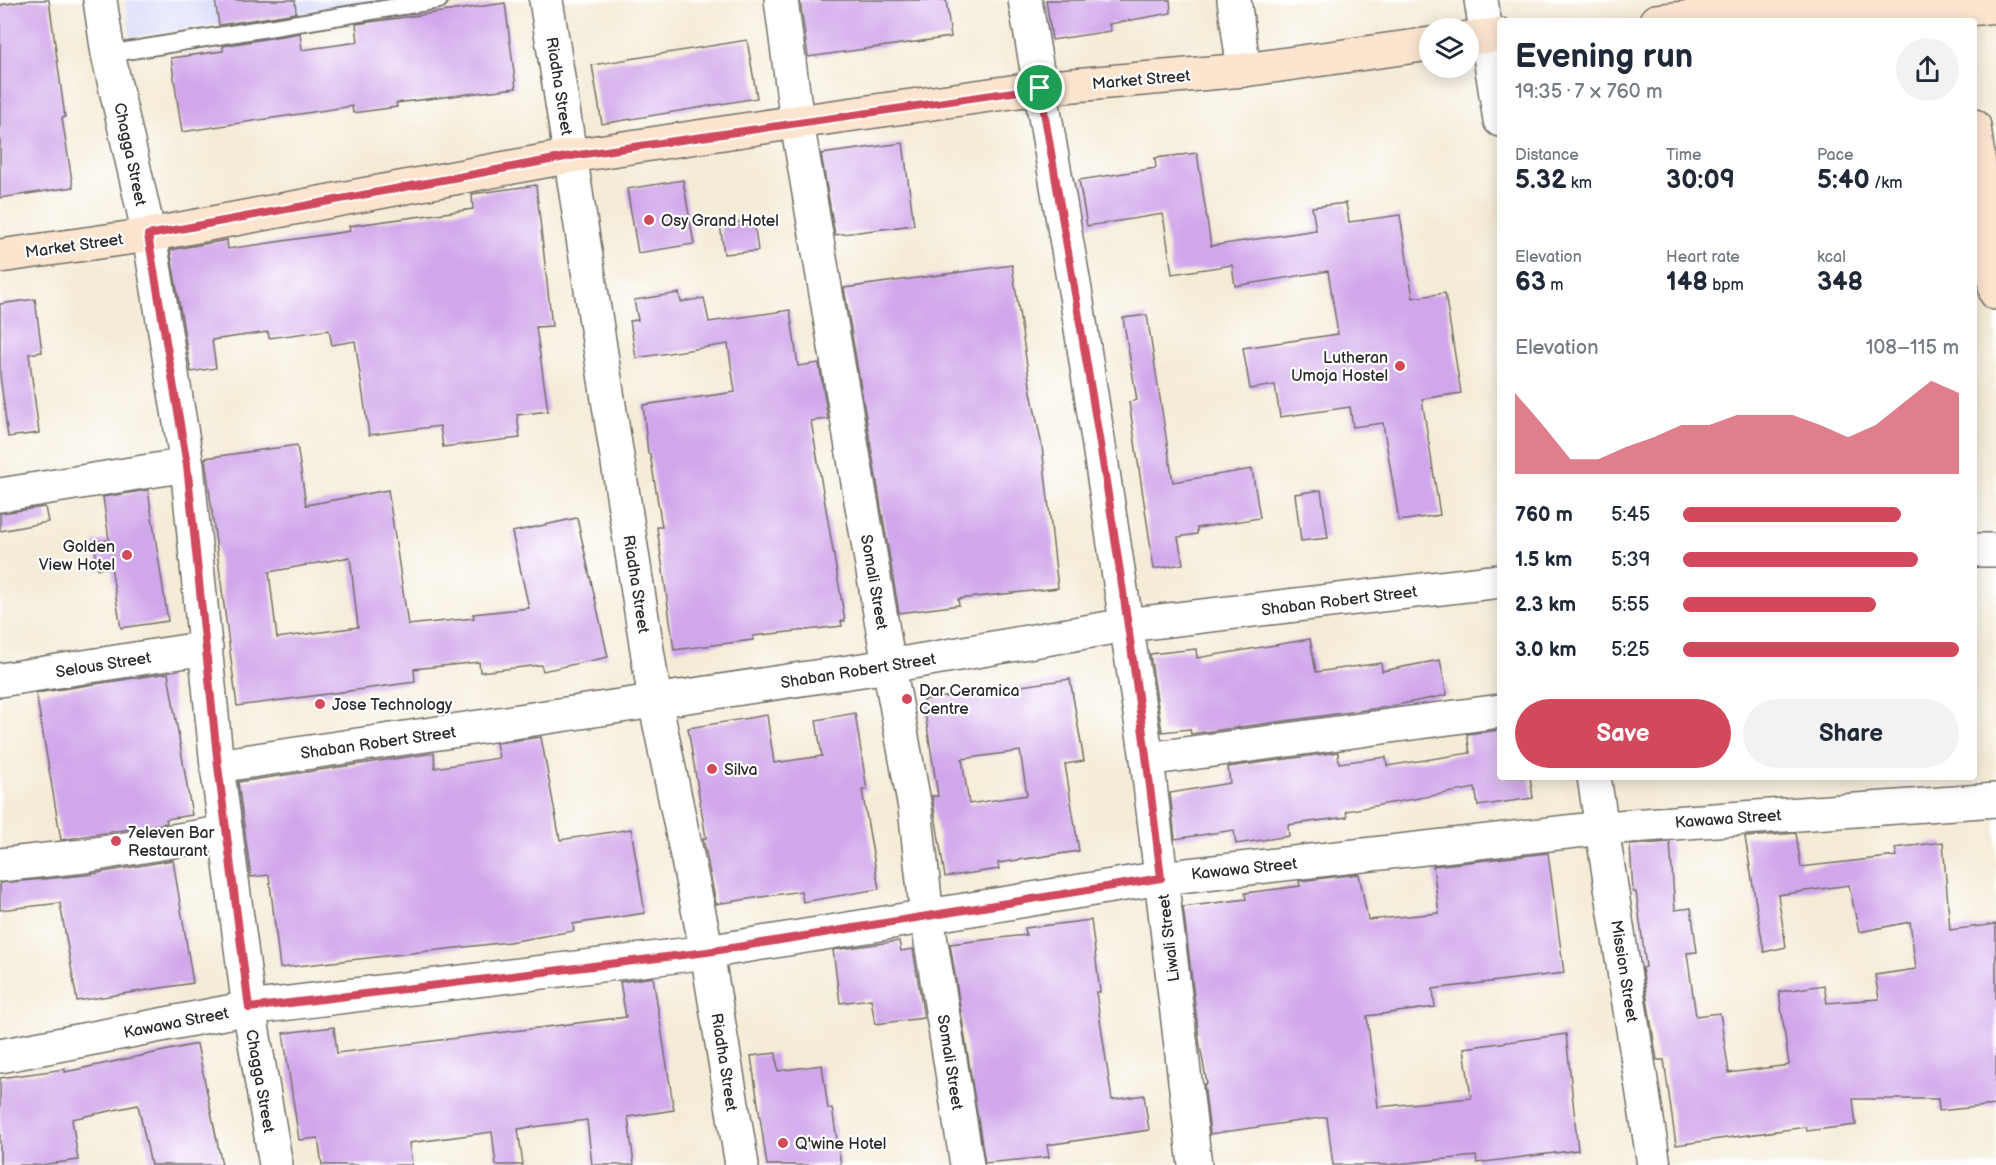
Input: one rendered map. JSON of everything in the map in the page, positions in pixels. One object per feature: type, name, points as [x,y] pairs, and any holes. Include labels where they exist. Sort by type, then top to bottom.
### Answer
[{"type":"street","name":"Chagga Street","points":[[100,0],[108,54],[148,235],[187,465],[226,832],[249,1008],[276,1165]]},
{"type":"street","name":"Riadha Street","points":[[546,0],[655,701],[707,952],[742,1165]]},
{"type":"street","name":"Somali Street","points":[[781,0],[797,122],[915,808],[927,917],[967,1165]]},
{"type":"street","name":"Liwali Street","points":[[1025,0],[1076,296],[1148,759],[1195,1165]]},
{"type":"street","points":[[1234,0],[1244,70]]},
{"type":"street","points":[[1481,0],[1497,103]]},
{"type":"street","points":[[1720,18],[1959,10],[1996,6]]},
{"type":"street","name":"Market Street","points":[[0,256],[148,235],[571,156],[797,122],[1040,88],[1244,70],[1419,46]]},
{"type":"street","points":[[1977,155],[1990,279]]},
{"type":"street","points":[[0,495],[187,465]]},
{"type":"street","points":[[1977,550],[1996,550]]},
{"type":"street","name":"Shaban Robert Street","points":[[218,766],[889,666],[1126,625],[1497,581]]},
{"type":"street","name":"Selous Street","points":[[0,680],[206,648]]},
{"type":"street","points":[[1148,759],[1497,711]]},
{"type":"street","name":"Mission Street","points":[[1595,780],[1654,1165]]},
{"type":"street","name":"Kawawa Street","points":[[0,1056],[249,1008],[707,952],[1161,878],[1603,828],[1996,800]]},
{"type":"street","points":[[0,865],[84,856],[226,832]]},
{"type":"lane","points":[[108,54],[439,0]]},
{"type":"shaded area","points":[[125,0],[391,0],[131,37]]},
{"type":"building","points":[[31,0],[49,0],[65,117],[62,118],[73,187],[0,198],[0,5]]},
{"type":"building","points":[[215,0],[295,0],[296,13],[219,25]]},
{"type":"building","points":[[800,0],[946,0],[951,37],[808,57]]},
{"type":"building","points":[[1046,0],[1170,0],[1171,13],[1109,24],[1111,31],[1052,40]]},
{"type":"building","points":[[505,3],[516,88],[396,103],[397,107],[353,113],[352,106],[182,132],[171,58],[223,51],[223,46],[300,33],[302,50],[358,42],[356,24]]},
{"type":"building","points":[[747,40],[757,98],[602,124],[592,65]]},
{"type":"building","points":[[903,143],[914,225],[835,235],[821,154]]},
{"type":"building","points":[[1197,153],[1211,246],[1316,230],[1312,207],[1346,203],[1349,222],[1400,215],[1413,298],[1445,293],[1461,393],[1422,399],[1440,515],[1399,521],[1383,423],[1353,427],[1350,407],[1280,417],[1275,385],[1250,389],[1243,348],[1338,334],[1328,271],[1235,286],[1232,265],[1172,274],[1163,214],[1087,226],[1079,180],[1156,168],[1155,158]]},
{"type":"building","points":[[683,180],[694,244],[638,253],[627,189]]},
{"type":"building","points":[[536,185],[552,326],[536,327],[548,411],[517,415],[520,438],[443,447],[440,426],[369,435],[355,341],[332,345],[329,330],[269,338],[268,332],[212,340],[216,368],[191,372],[170,250],[227,240],[228,249],[350,231],[349,226],[473,209],[472,194]]},
{"type":"building","points":[[754,221],[758,251],[724,254],[720,224]]},
{"type":"building","points":[[1012,265],[1031,392],[1042,446],[1058,588],[958,599],[959,605],[899,613],[844,288]]},
{"type":"building","points":[[679,293],[681,302],[704,298],[709,322],[790,310],[798,366],[819,363],[828,419],[811,421],[845,621],[841,621],[842,626],[753,636],[753,640],[674,650],[657,527],[662,527],[650,454],[648,454],[643,405],[735,392],[728,344],[636,358],[630,321],[638,320],[634,300]]},
{"type":"building","points":[[35,299],[42,352],[29,354],[39,433],[8,437],[0,375],[0,304]]},
{"type":"building","points":[[1147,315],[1173,482],[1252,469],[1260,518],[1197,528],[1197,534],[1178,537],[1183,564],[1154,569],[1129,402],[1137,400],[1123,318]]},
{"type":"building","points":[[297,445],[306,505],[388,490],[408,625],[474,618],[473,614],[529,608],[512,532],[577,518],[608,657],[543,671],[541,665],[480,672],[479,662],[414,669],[415,682],[237,706],[205,458]],"holes":[[[350,557],[358,627],[277,638],[269,572]]]},
{"type":"building","name":"Golden View Hotel","points":[[148,490],[168,621],[121,628],[111,567],[98,569],[94,542],[109,540],[103,497]]},
{"type":"building","points":[[1321,490],[1328,538],[1301,541],[1295,494]]},
{"type":"building","points":[[45,507],[48,522],[0,531],[0,513]]},
{"type":"building","points":[[1310,639],[1316,672],[1381,663],[1382,671],[1440,660],[1447,695],[1387,707],[1191,734],[1190,729],[1162,732],[1150,654],[1196,649],[1197,658]]},
{"type":"building","points":[[168,673],[192,815],[166,819],[167,823],[61,840],[36,693]]},
{"type":"building","points":[[1070,679],[1084,761],[1065,764],[1079,851],[998,863],[999,869],[945,877],[932,796],[938,796],[923,700]],"holes":[[[1020,751],[1027,795],[969,804],[962,759]]]},
{"type":"building","points":[[855,713],[867,790],[862,790],[879,889],[803,902],[801,891],[716,904],[703,838],[706,838],[688,728],[767,715],[774,763],[822,756],[816,720]]},
{"type":"building","points":[[1497,730],[1497,780],[1530,780],[1533,798],[1478,806],[1475,788],[1346,811],[1347,817],[1288,825],[1289,836],[1236,844],[1234,830],[1175,839],[1170,793],[1230,783],[1228,767],[1338,752],[1339,763],[1386,757],[1387,766],[1470,753],[1467,734]]},
{"type":"building","points":[[541,737],[560,840],[631,829],[645,913],[573,924],[574,931],[509,942],[280,968],[269,875],[251,877],[238,782],[434,753],[435,768],[499,758],[496,743]]},
{"type":"building","points":[[1796,833],[1801,867],[1897,856],[1895,848],[1943,842],[1950,930],[1996,924],[1996,1105],[1939,1111],[1938,1099],[1853,1099],[1856,1125],[1807,1131],[1806,1127],[1676,1145],[1664,1060],[1657,1060],[1642,968],[1646,967],[1636,892],[1633,892],[1630,845],[1670,842],[1675,910],[1691,908],[1697,952],[1687,953],[1696,1016],[1720,1013],[1729,1073],[1789,1065],[1779,992],[1824,985],[1827,1003],[1879,999],[1875,975],[1916,969],[1910,922],[1859,932],[1849,885],[1778,895],[1786,947],[1764,952],[1745,837]]},
{"type":"building","points":[[1548,853],[1564,973],[1433,989],[1435,1007],[1367,1016],[1378,1107],[1471,1098],[1464,1048],[1566,1034],[1578,1150],[1477,1163],[1476,1156],[1387,1165],[1333,1165],[1327,1117],[1210,1134],[1204,1084],[1207,1084],[1200,1046],[1183,907],[1246,899],[1245,893],[1300,886],[1299,881],[1359,874],[1368,920],[1439,913],[1433,866]]},
{"type":"building","points":[[173,860],[193,983],[77,1001],[60,903],[0,910],[0,883],[86,875]]},
{"type":"building","points":[[1091,920],[1100,992],[1096,992],[1112,1100],[1144,1095],[1149,1130],[1047,1145],[1049,1157],[985,1163],[950,944],[1026,935],[1025,928]]},
{"type":"building","points":[[899,941],[901,951],[913,949],[924,1018],[875,1024],[871,999],[840,1003],[833,950]]},
{"type":"building","points":[[653,977],[674,1110],[628,1117],[634,1165],[592,1165],[587,1120],[518,1129],[523,1165],[496,1165],[492,1132],[409,1143],[412,1165],[322,1165],[318,1138],[299,1140],[283,1033],[334,1027],[337,1053],[626,1017],[620,982]]},
{"type":"building","points":[[197,1044],[222,1165],[151,1165],[138,1105],[72,1119],[78,1160],[40,1165],[0,1165],[0,1078],[65,1069],[65,1072]]},
{"type":"building","points":[[776,1053],[778,1071],[822,1065],[828,1109],[832,1108],[841,1165],[767,1165],[751,1056]]},
{"type":"place","name":"Osy Grand Hotel","points":[[649,220]]},
{"type":"place","name":"Lutheran Umoja Hostel","points":[[1400,366]]},
{"type":"place","name":"Golden View Hotel","points":[[127,555]]},
{"type":"place","name":"Dar Ceramica Centre","points":[[907,699]]},
{"type":"place","name":"Jose Technology","points":[[320,704]]},
{"type":"place","name":"Silva","points":[[712,769]]},
{"type":"place","name":"7eleven Bar Restaurant","points":[[116,841]]},
{"type":"place","name":"Q'wine Hotel","points":[[783,1143]]},
{"type":"route","points":[[1040,88],[1076,296],[1148,759],[1161,878],[707,952],[249,1008],[218,766],[187,465],[148,235],[571,156],[1040,88]]}]
